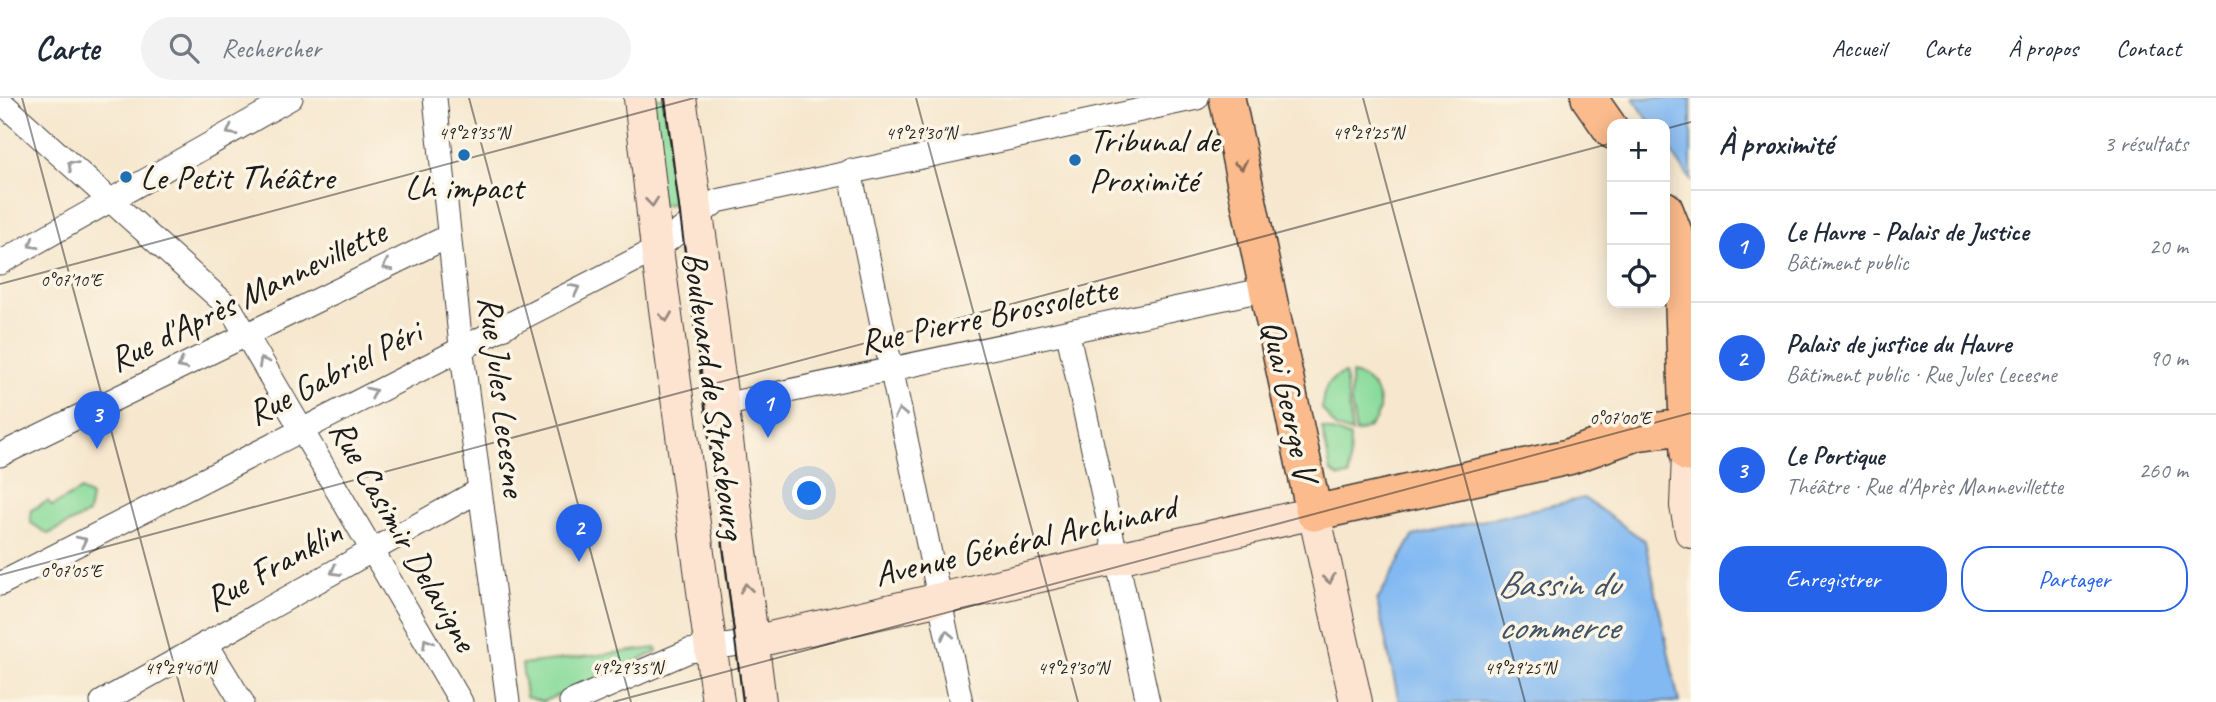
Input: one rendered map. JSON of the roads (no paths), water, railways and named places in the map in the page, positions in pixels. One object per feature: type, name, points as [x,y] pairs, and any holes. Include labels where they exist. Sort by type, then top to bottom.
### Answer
[{"type":"main road","name":"Quai George V","points":[[1227,98],[1314,513]]},
{"type":"main road","points":[[1589,98],[1607,124]]},
{"type":"main road","points":[[1314,513],[1568,457],[1689,440],[1681,250],[1670,222]]},
{"type":"street","name":"Rue Jules Lecesne","points":[[435,98],[461,346],[508,702]]},
{"type":"street","name":"Boulevard de Strasbourg","points":[[640,98],[657,249],[718,702]]},
{"type":"street","name":"Boulevard de Strasbourg","points":[[680,98],[723,405],[760,702]]},
{"type":"street","name":"Rue Gabriel Péri","points":[[0,584],[461,346],[657,249],[717,201],[1197,98]]},
{"type":"street","name":"Rue Casimir Delavigne","points":[[0,101],[231,309],[461,702]]},
{"type":"street","points":[[0,263],[280,101]]},
{"type":"street","points":[[850,171],[961,702]]},
{"type":"street","name":"Rue d'Après Mannevillette","points":[[0,455],[449,236]]},
{"type":"street","name":"Rue Pierre Brossolette","points":[[723,405],[1068,334],[1266,289]]},
{"type":"street","points":[[1068,334],[1148,702]]},
{"type":"street","points":[[1689,440],[1686,506],[1691,532]]},
{"type":"street","name":"Rue Franklin","points":[[102,702],[480,490]]},
{"type":"street","name":"Avenue Général Archinard","points":[[753,642],[1314,513]]},
{"type":"street","name":"Quai George V","points":[[1314,513],[1356,702]]},
{"type":"street","points":[[571,702],[689,651],[753,642]]},
{"type":"street","points":[[206,643],[242,702]]},
{"type":"water","points":[[1633,98],[1691,98],[1691,180],[1670,150],[1670,119],[1648,119]]},
{"type":"water","name":"Bassin du commerce","points":[[1584,498],[1645,541],[1679,702],[1399,702],[1377,601],[1413,536]]},
{"type":"tram line","points":[[665,98],[743,702]]},
{"type":"place","name":"Lh impact","points":[[464,155]]},
{"type":"place","name":"Tribunal de Proximité","points":[[1075,160]]},
{"type":"place","name":"Le Petit Théâtre","points":[[126,177]]},
{"type":"place","name":"Le Havre - Palais de Justice","points":[[768,438]]},
{"type":"place","name":"Le Portique","points":[[97,449]]},
{"type":"place","name":"Palais de justice du Havre","points":[[579,562]]}]
